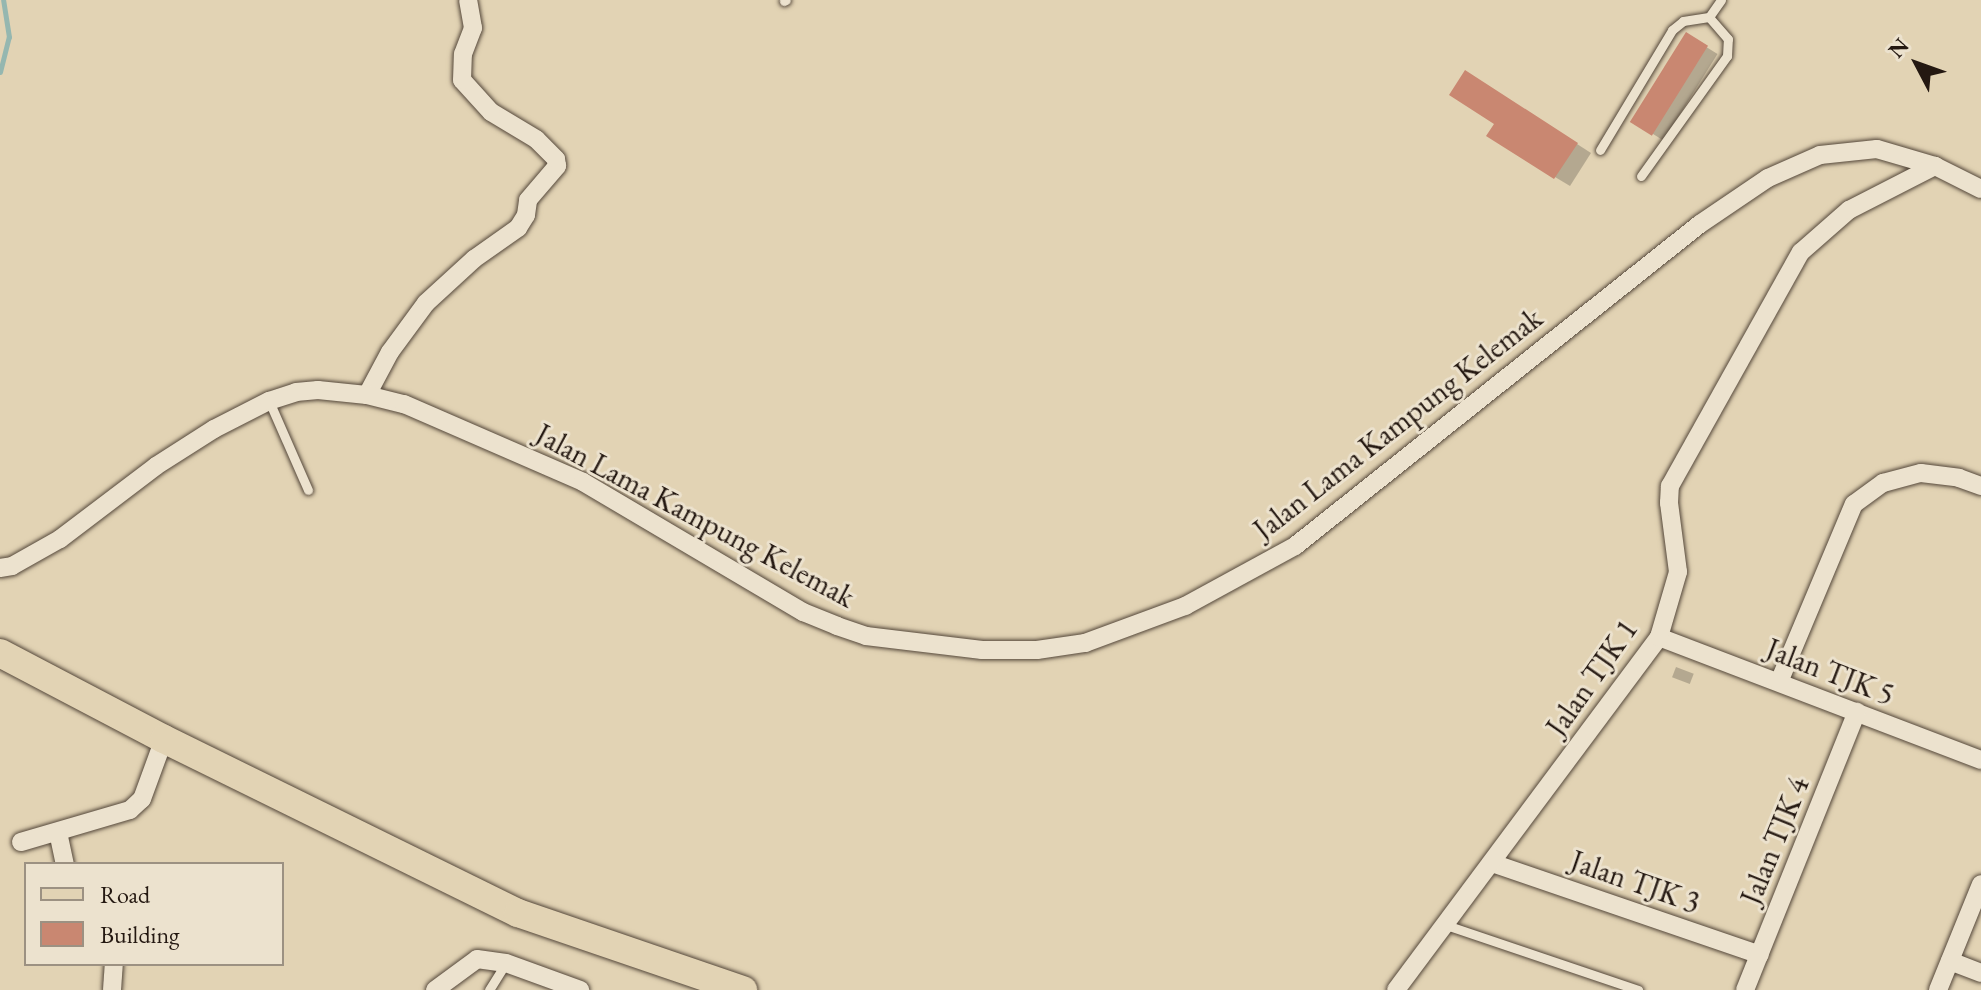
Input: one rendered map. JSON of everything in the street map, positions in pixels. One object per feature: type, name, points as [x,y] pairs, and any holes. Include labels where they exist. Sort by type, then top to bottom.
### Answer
[{"type":"main road","points":[[0,653],[164,739],[518,913],[743,990]]},
{"type":"street","points":[[367,395],[390,352],[426,303],[474,259],[518,228],[526,215],[528,200],[557,166],[556,159],[536,139],[491,112],[462,80],[463,54],[473,28],[468,0]]},
{"type":"street","name":"Jalan Lama Kampung Kelemak","points":[[0,568],[12,566],[60,539],[156,466],[214,429],[269,401],[296,392],[318,390],[367,395],[404,404],[606,492],[767,592],[837,626],[866,636],[982,650],[1037,650],[1085,643],[1185,606],[1295,545],[1700,224],[1768,178],[1820,155],[1877,149],[1935,166],[1981,189]]},
{"type":"street","name":"Jalan TJK 1","points":[[1404,988],[1446,925],[1659,637],[1678,572],[1669,503],[1670,486],[1782,280],[1801,252],[1823,229],[1875,195],[1935,166]]},
{"type":"street","points":[[1779,682],[1854,504],[1883,483],[1921,473],[1959,478],[1981,486]]},
{"type":"street","name":"Jalan TJK 5","points":[[1659,637],[1981,760]]},
{"type":"street","name":"Jalan TJK 4","points":[[1745,990],[1857,712]]},
{"type":"street","points":[[21,842],[130,810],[147,787],[164,739]]},
{"type":"street","points":[[58,832],[65,862]]},
{"type":"street","name":"Jalan TJK 3","points":[[1492,863],[1760,955]]},
{"type":"street","points":[[1938,990],[1981,884]]},
{"type":"street","points":[[435,990],[477,959],[506,963],[576,989]]},
{"type":"street","points":[[1950,961],[1981,973]]},
{"type":"street","points":[[112,990],[114,966]]},
{"type":"lane","points":[[1600,150],[1672,30],[1683,21],[1709,17],[1721,0]]},
{"type":"lane","points":[[1641,176],[1727,56],[1728,39],[1709,17]]},
{"type":"lane","points":[[269,401],[308,490]]},
{"type":"lane","points":[[1446,925],[1638,990]]},
{"type":"lane","points":[[489,990],[506,963]]},
{"type":"building","points":[[1686,32],[1708,46],[1652,136],[1630,122]]},
{"type":"building","points":[[1465,70],[1578,143],[1554,179],[1486,136],[1494,124],[1449,95]]},
{"type":"waterway","points":[[0,72],[9,37],[3,0]]}]
